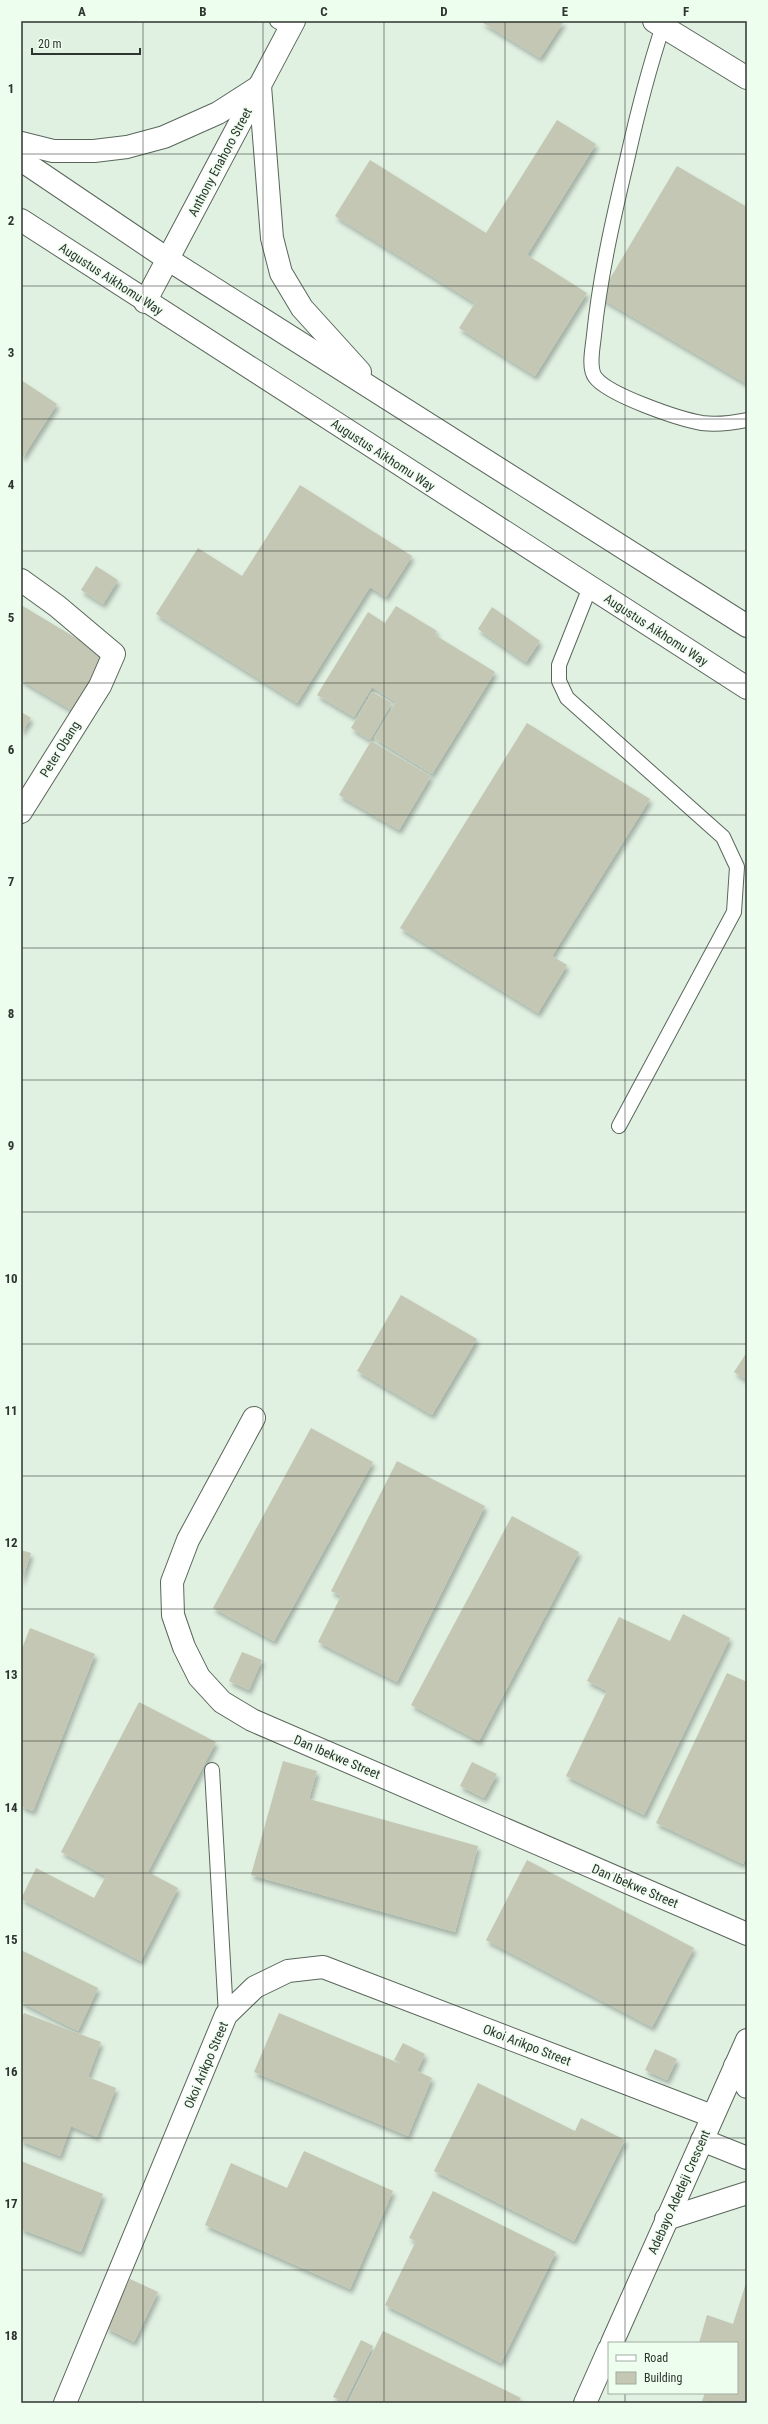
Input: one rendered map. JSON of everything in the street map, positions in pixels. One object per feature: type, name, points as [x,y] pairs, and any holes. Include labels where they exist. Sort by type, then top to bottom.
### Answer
[{"type":"street","name":"Anthony Enahoro Street","points":[[145,302],[169,260],[260,86],[287,23]]},
{"type":"street","points":[[658,24],[747,78]]},
{"type":"street","points":[[21,144],[53,150],[94,151],[127,147],[164,137],[218,114],[260,86],[272,238],[281,273],[302,308],[380,393]]},
{"type":"street","points":[[21,160],[169,260],[747,626]]},
{"type":"street","name":"Augustus Aikhomu Way","points":[[21,220],[145,302],[747,688]]},
{"type":"street","name":"Peter Obang","points":[[21,580],[57,606],[114,654],[100,686],[21,812]]},
{"type":"street","name":"Dan Ibekwe Street","points":[[254,1418],[188,1540],[172,1582],[173,1615],[184,1647],[199,1677],[222,1702],[259,1723],[747,1934]]},
{"type":"street","name":"Okoi Arikpo Street","points":[[65,2403],[226,2015],[255,1987],[288,1971],[323,1967],[712,2116]]},
{"type":"street","name":"Adebayo Adedeji Crescent","points":[[612,2342],[747,2040]]},
{"type":"street","points":[[735,2066],[747,2087]]},
{"type":"street","points":[[702,2140],[747,2158]]},
{"type":"street","points":[[666,2220],[747,2192]]},
{"type":"street","points":[[585,2403],[608,2351]]},
{"type":"lane","points":[[658,24],[607,242],[598,292],[592,361],[594,376],[608,389],[647,406],[702,423],[726,424],[747,420]]},
{"type":"lane","points":[[590,587],[559,665],[559,681],[567,698],[723,837],[737,867],[734,912],[619,1126]]},
{"type":"lane","points":[[212,1770],[226,2015]]},
{"type":"building","points":[[480,21],[564,21],[540,58]]},
{"type":"building","points":[[557,120],[596,144],[527,255],[587,293],[535,376],[459,328],[475,303],[335,216],[370,160],[486,233]]},
{"type":"building","points":[[677,166],[747,207],[747,384],[599,297]]},
{"type":"building","points":[[21,380],[57,404],[23,457],[21,456]]},
{"type":"building","points":[[300,485],[412,556],[386,597],[370,587],[297,703],[156,614],[198,548],[242,576]]},
{"type":"building","points":[[96,566],[118,580],[103,604],[81,590]]},
{"type":"building","points":[[21,605],[106,656],[73,711],[21,680]]},
{"type":"building","points":[[396,606],[437,631],[435,635],[495,672],[432,774],[374,738],[396,702],[372,687],[354,717],[317,695],[368,612],[385,623]]},
{"type":"building","points":[[492,607],[540,641],[526,662],[478,629]]},
{"type":"building","points":[[372,692],[392,703],[370,740],[351,728]]},
{"type":"building","points":[[21,712],[31,718],[21,733]]},
{"type":"building","points":[[527,723],[650,799],[552,956],[567,965],[538,1013],[400,928]]},
{"type":"building","points":[[371,741],[431,776],[399,830],[339,795]]},
{"type":"building","points":[[401,1295],[477,1339],[432,1415],[357,1371]]},
{"type":"building","points":[[747,1352],[747,1380],[734,1372]]},
{"type":"building","points":[[311,1428],[373,1462],[274,1641],[213,1608]]},
{"type":"building","points":[[397,1461],[485,1506],[397,1682],[318,1642],[341,1596],[331,1591]]},
{"type":"building","points":[[512,1516],[579,1552],[479,1741],[411,1705]]},
{"type":"building","points":[[21,1550],[31,1553],[21,1583]]},
{"type":"building","points":[[683,1614],[730,1638],[644,1815],[566,1776],[607,1691],[587,1681],[619,1617],[670,1641]]},
{"type":"building","points":[[30,1628],[95,1654],[33,1811],[21,1806],[21,1651]]},
{"type":"building","points":[[242,1652],[262,1660],[249,1690],[229,1681]]},
{"type":"building","points":[[727,1673],[747,1682],[747,1856],[743,1864],[656,1823]]},
{"type":"building","points":[[139,1702],[216,1742],[148,1872],[178,1888],[141,1961],[21,1899],[36,1868],[94,1898],[106,1876],[61,1852]]},
{"type":"building","points":[[283,1761],[317,1771],[309,1799],[478,1846],[455,1932],[251,1875]]},
{"type":"building","points":[[472,1762],[497,1774],[484,1798],[460,1786]]},
{"type":"building","points":[[527,1860],[694,1948],[652,2027],[486,1940]]},
{"type":"building","points":[[21,1950],[98,1988],[78,2031],[21,2002]]},
{"type":"building","points":[[24,2013],[101,2042],[88,2077],[116,2088],[97,2137],[71,2126],[60,2156],[21,2141],[21,2020]]},
{"type":"building","points":[[279,2013],[413,2069],[394,2060],[403,2043],[425,2054],[417,2071],[432,2078],[408,2136],[254,2072]]},
{"type":"building","points":[[655,2049],[677,2059],[667,2080],[645,2070]]},
{"type":"building","points":[[478,2083],[575,2131],[581,2118],[625,2140],[574,2241],[434,2171]]},
{"type":"building","points":[[304,2151],[393,2191],[350,2289],[205,2225],[231,2163],[287,2188]]},
{"type":"building","points":[[21,2161],[103,2194],[81,2252],[21,2229]]},
{"type":"building","points":[[433,2191],[556,2252],[501,2363],[385,2305],[416,2241],[409,2238]]},
{"type":"building","points":[[130,2279],[158,2292],[134,2342],[106,2328]]},
{"type":"building","points":[[747,2280],[747,2403],[702,2401],[705,2394],[738,2394],[738,2342],[699,2342],[707,2315],[733,2324]]},
{"type":"building","points":[[383,2331],[521,2398],[518,2403],[348,2403]]},
{"type":"building","points":[[361,2340],[373,2346],[345,2402],[333,2397]]}]
